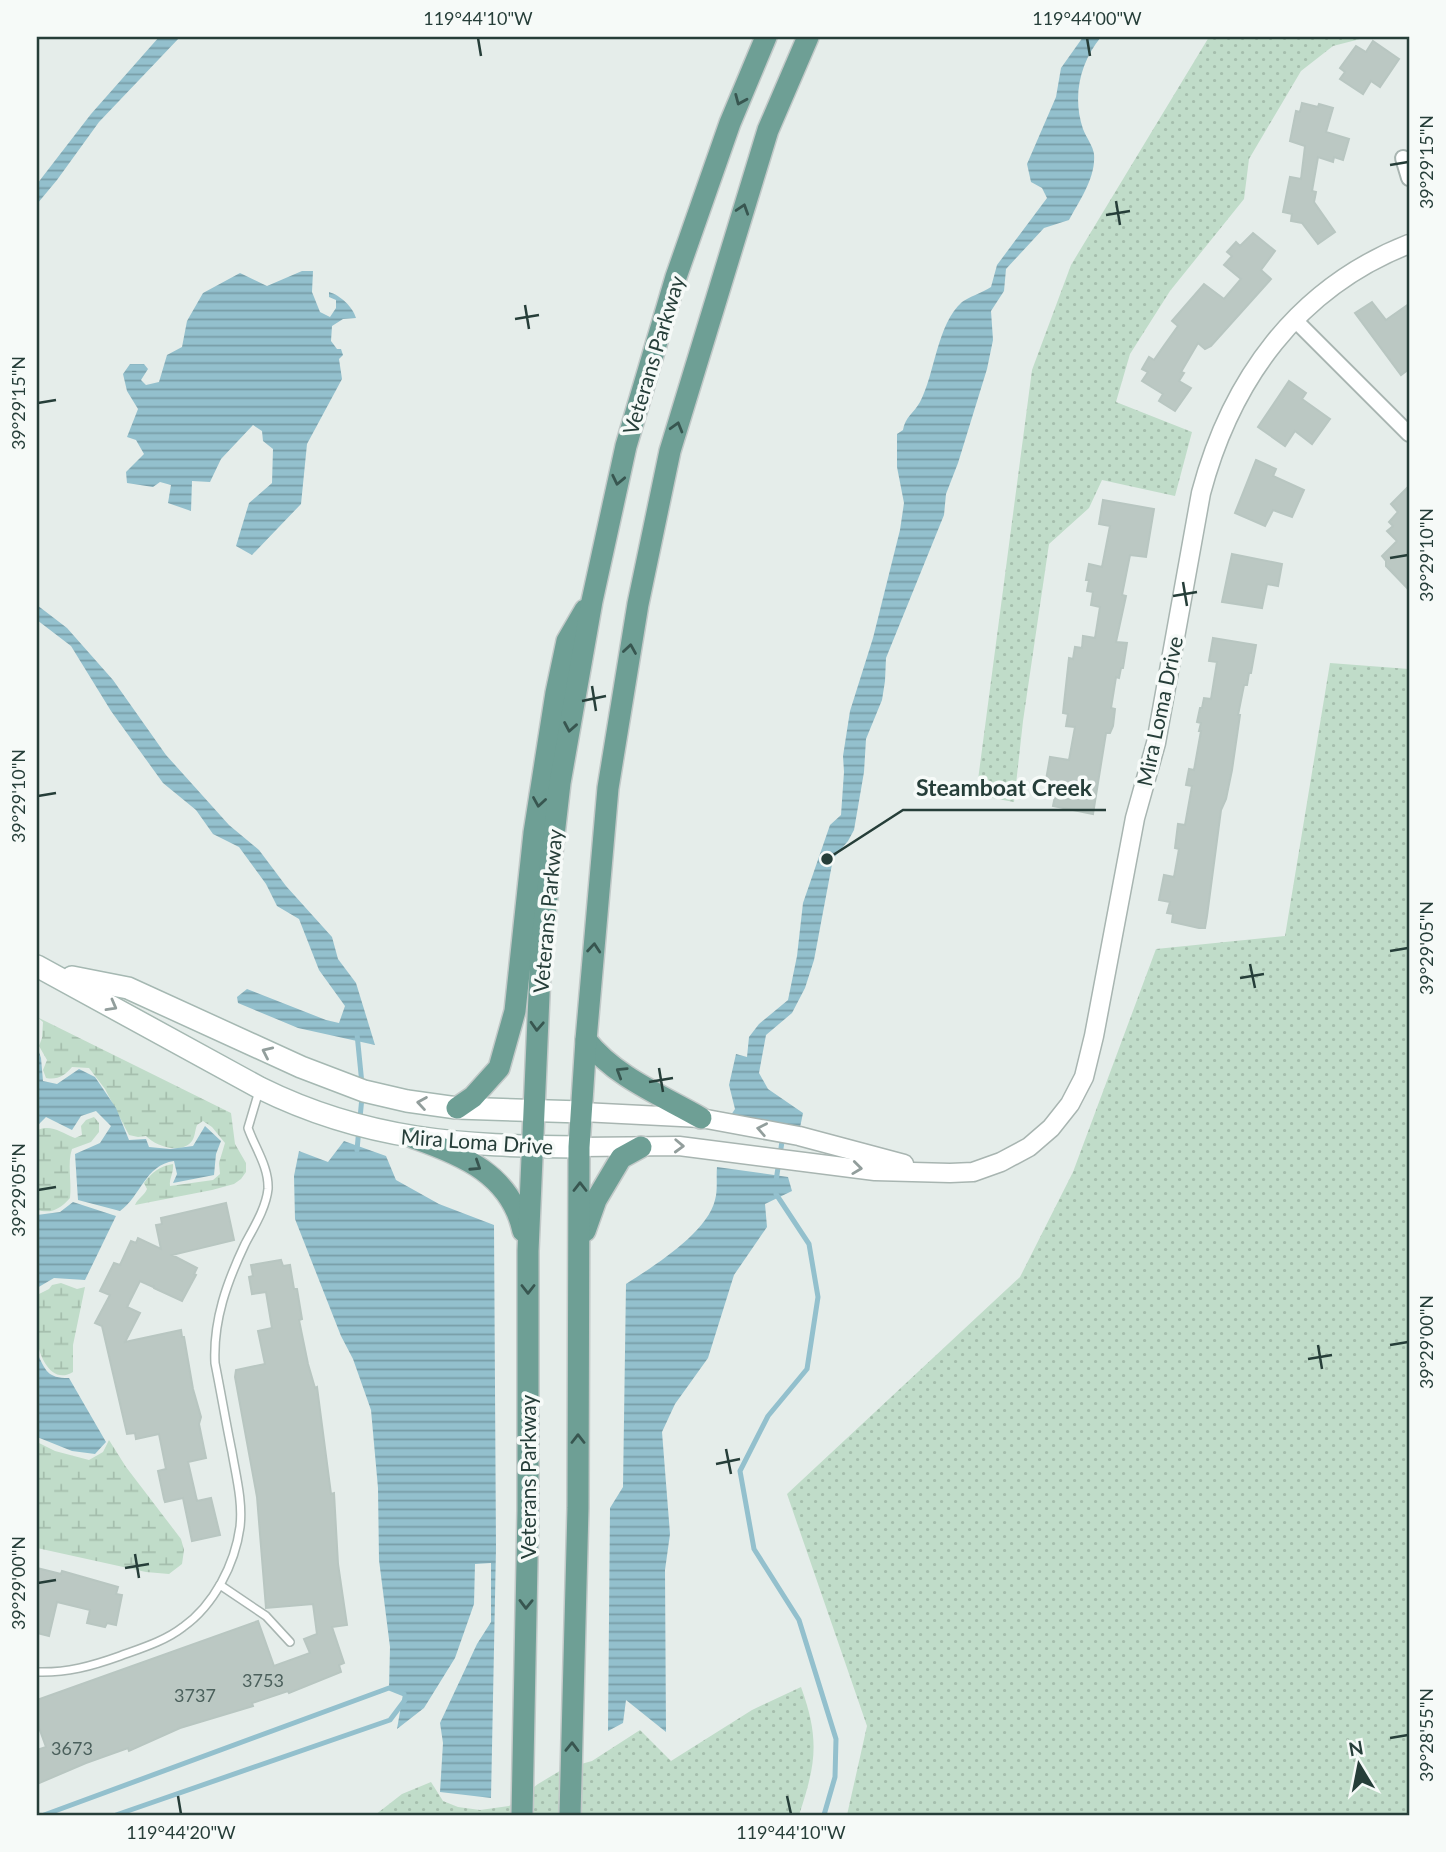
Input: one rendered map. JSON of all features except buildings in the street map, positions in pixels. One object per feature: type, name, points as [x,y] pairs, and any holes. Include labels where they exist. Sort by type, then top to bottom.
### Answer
[{"type":"main road","name":"Veterans Parkway","points":[[522,1815],[528,1511],[528,1251],[541,949],[560,783],[593,596],[626,446],[676,277],[730,122],[766,37]]},
{"type":"main road","name":"Veterans Parkway","points":[[570,1815],[578,1508],[579,1147],[608,788],[638,604],[670,451],[768,130],[808,37]]},
{"type":"main road","points":[[457,1108],[473,1097],[499,1068],[515,1011],[534,833],[556,693],[567,641],[593,596]]},
{"type":"main road","name":"Mira Loma Drive","points":[[45,970],[128,988],[301,1068],[363,1091],[457,1108],[582,1112]]},
{"type":"main road","name":"Mira Loma Drive","points":[[45,970],[260,1088],[337,1119],[414,1138],[532,1147],[579,1147]]},
{"type":"main road","points":[[586,1040],[599,1057],[617,1070],[701,1118]]},
{"type":"main road","points":[[414,1138],[455,1152],[485,1171],[509,1194],[520,1213],[528,1251]]},
{"type":"main road","points":[[580,1247],[596,1200],[621,1158],[641,1147]]},
{"type":"street","points":[[1402,158],[1409,178]]},
{"type":"street","name":"Mira Loma Drive","points":[[579,1147],[679,1146],[875,1171],[973,1172],[1029,1147],[1051,1128],[1070,1104],[1084,1077],[1135,818],[1156,743],[1201,493],[1211,455],[1226,417],[1246,380],[1294,319],[1334,285],[1409,244]]},
{"type":"street","points":[[1294,319],[1409,434]]},
{"type":"street","name":"Mira Loma Drive","points":[[582,1112],[701,1118],[725,1122],[799,1136],[938,1173]]},
{"type":"lane","points":[[37,1672],[89,1667],[152,1645],[183,1627],[202,1611],[220,1585],[234,1555],[240,1512],[215,1363],[214,1342],[223,1298],[234,1268],[264,1206],[268,1191],[264,1162],[248,1128],[260,1088]]},
{"type":"lane","points":[[220,1585],[266,1616],[290,1643]]},
{"type":"green space","points":[[1209,37],[1368,37],[1333,46],[1301,71],[1249,159],[1244,199],[1170,291],[1130,354],[1116,402],[1192,432],[1175,496],[1102,480],[1089,508],[1049,544],[1014,802],[976,795],[1032,370],[1071,265]]},
{"type":"green space","points":[[1330,663],[1409,669],[1409,1815],[847,1815],[867,1726],[787,1494],[1020,1277],[1073,1172],[1156,949],[1285,936]]},
{"type":"green space","points":[[37,1017],[231,1113],[235,1144],[246,1163],[246,1172],[241,1179],[234,1184],[212,1190],[135,1205],[147,1189],[144,1183],[164,1166],[173,1164],[170,1186],[213,1180],[220,1174],[219,1163],[225,1143],[212,1127],[203,1121],[197,1125],[192,1141],[182,1148],[169,1148],[146,1136],[129,1135],[105,1089],[89,1068],[72,1067],[61,1077],[46,1078],[43,1070],[47,1060],[39,1046],[43,1022]]},
{"type":"green space","points":[[94,1117],[99,1123],[99,1132],[91,1142],[72,1149],[70,1198],[55,1210],[37,1210],[37,1130],[51,1128],[75,1138],[82,1135],[81,1126],[86,1120]]},
{"type":"green space","points":[[61,1283],[77,1289],[85,1287],[73,1345],[73,1372],[66,1375],[53,1372],[44,1361],[38,1346],[36,1328],[37,1295],[52,1285]]},
{"type":"green space","points":[[109,1440],[126,1467],[181,1539],[184,1550],[182,1564],[169,1574],[146,1572],[37,1548],[37,1442],[55,1451],[89,1460],[103,1452]]},
{"type":"green space","points":[[801,1687],[811,1722],[814,1751],[799,1815],[375,1815],[402,1794],[431,1782],[443,1801],[458,1807],[480,1810],[509,1806],[563,1769],[592,1761],[640,1730],[671,1761],[752,1710]]},
{"type":"water","points":[[159,37],[180,37],[99,122],[37,204],[37,184],[91,114]]},
{"type":"water","points":[[1083,37],[1101,37],[1088,57],[1078,92],[1083,129],[1094,154],[1090,180],[1069,220],[1044,228],[1006,269],[1004,291],[991,311],[993,340],[987,369],[946,494],[944,515],[886,658],[882,700],[866,739],[864,772],[854,830],[833,859],[814,960],[805,988],[792,1013],[766,1035],[759,1073],[768,1089],[803,1113],[797,1142],[721,1130],[735,1109],[729,1085],[736,1054],[747,1057],[749,1037],[759,1024],[788,1000],[797,956],[803,903],[830,825],[841,815],[843,756],[850,711],[873,638],[900,530],[904,503],[897,467],[897,434],[903,430],[920,402],[942,336],[954,311],[964,300],[991,287],[997,265],[1047,198],[1042,188],[1031,182],[1027,164],[1056,97],[1061,68]]},
{"type":"water","points":[[302,271],[313,271],[312,292],[320,312],[330,317],[336,308],[336,300],[329,297],[329,292],[346,302],[356,318],[343,319],[332,326],[331,341],[337,349],[341,349],[343,355],[339,359],[342,379],[307,444],[301,504],[252,555],[236,546],[249,503],[272,483],[273,449],[263,441],[262,431],[253,425],[221,459],[210,482],[192,481],[191,511],[168,503],[171,485],[160,482],[153,487],[127,483],[126,472],[144,454],[136,440],[127,437],[138,409],[127,391],[123,374],[130,364],[144,364],[148,369],[141,380],[146,385],[159,382],[167,355],[182,347],[187,321],[203,293],[240,273],[267,286]]},
{"type":"water","points":[[37,605],[67,628],[113,680],[166,755],[229,825],[259,850],[286,886],[332,937],[338,959],[356,983],[375,1045],[298,1028],[238,1003],[237,997],[247,989],[339,1023],[345,1006],[319,970],[299,919],[277,906],[266,884],[239,847],[213,834],[196,810],[163,783],[111,711],[71,646],[37,620]]},
{"type":"water","points":[[37,1046],[43,1081],[57,1084],[79,1069],[95,1077],[116,1108],[129,1140],[146,1139],[149,1147],[170,1149],[193,1146],[205,1126],[221,1141],[216,1154],[214,1175],[173,1183],[177,1174],[174,1161],[156,1168],[120,1211],[78,1200],[75,1154],[100,1143],[111,1126],[96,1111],[81,1116],[72,1130],[46,1117],[37,1126]]},
{"type":"water","points":[[344,1141],[386,1156],[396,1180],[439,1204],[494,1225],[496,1548],[491,1798],[440,1792],[443,1743],[440,1723],[477,1644],[491,1622],[491,1563],[475,1564],[474,1604],[455,1658],[424,1708],[397,1729],[403,1694],[389,1688],[390,1647],[379,1560],[378,1488],[371,1410],[353,1359],[341,1336],[295,1219],[294,1176],[299,1151],[328,1162]]},
{"type":"water","points":[[717,1167],[788,1177],[792,1191],[765,1204],[767,1227],[734,1275],[708,1358],[675,1404],[662,1432],[670,1534],[665,1570],[666,1732],[626,1700],[623,1723],[608,1731],[610,1508],[623,1487],[626,1284],[678,1248],[702,1225],[715,1200]]},
{"type":"water","points":[[73,1202],[116,1216],[85,1280],[54,1278],[37,1288],[37,1215],[60,1212]]},
{"type":"water","points":[[37,1353],[48,1372],[56,1377],[69,1378],[106,1442],[95,1454],[72,1451],[37,1437]]},
{"type":"waterway","points":[[357,1034],[362,1084]]},
{"type":"waterway","points":[[360,1118],[362,1097]]},
{"type":"waterway","points":[[357,1150],[359,1128]]},
{"type":"waterway","points":[[776,1181],[783,1135]]},
{"type":"waterway","points":[[776,1194],[809,1244],[818,1297],[807,1369],[768,1416],[740,1471],[754,1549],[799,1620],[836,1739],[835,1777],[824,1815]]},
{"type":"waterway","points":[[44,1815],[389,1688],[404,1694]]},
{"type":"waterway","points":[[116,1815],[390,1720],[405,1700]]},
{"type":"place","name":"Steamboat Creek","points":[[827,859]]}]
